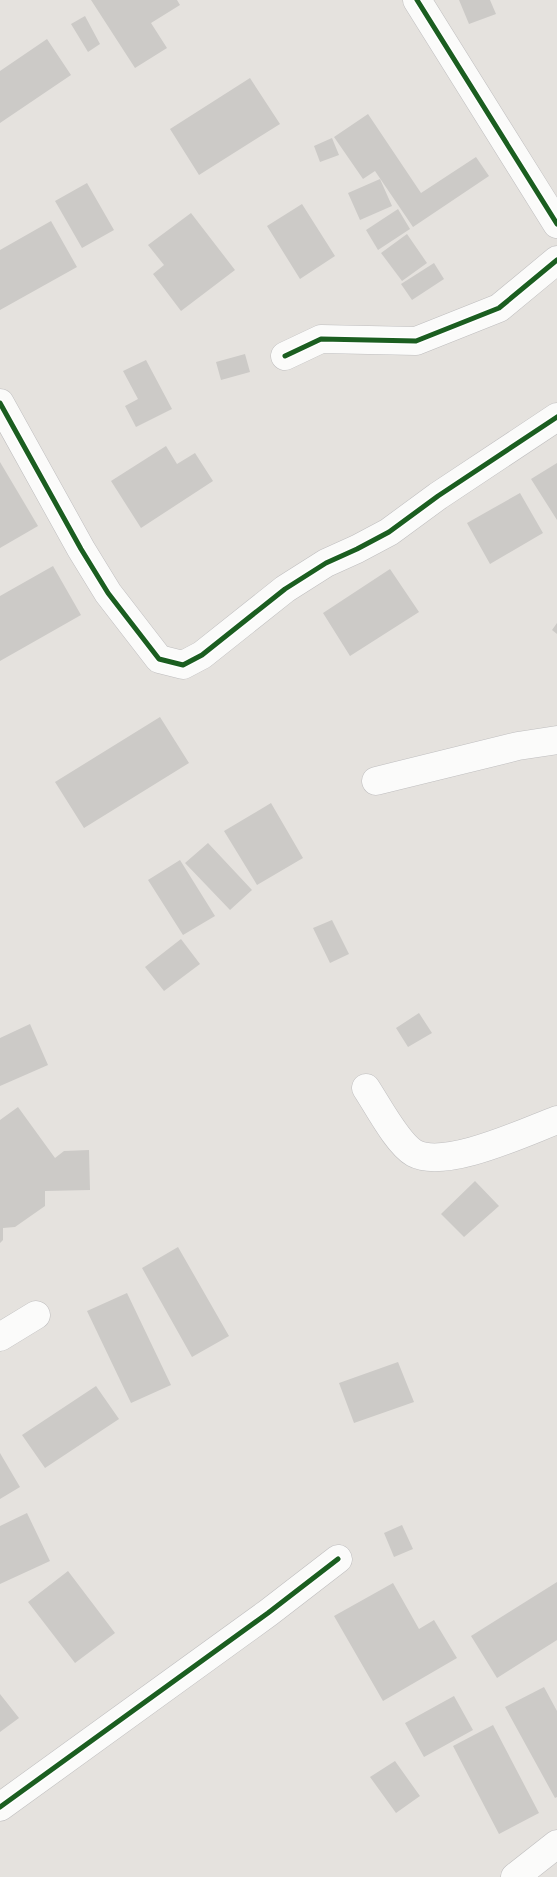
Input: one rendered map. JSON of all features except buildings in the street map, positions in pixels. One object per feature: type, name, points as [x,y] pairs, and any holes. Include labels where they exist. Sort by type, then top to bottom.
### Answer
[{"type":"street","points":[[417,0],[557,224]]},
{"type":"street","points":[[284,356],[321,339],[416,341],[498,308],[557,260]]},
{"type":"street","points":[[0,403],[81,550],[108,594],[159,659],[183,665],[202,655],[284,589],[326,563],[357,550],[389,532],[438,496],[557,417]]},
{"type":"street","points":[[376,781],[518,746],[557,740]]},
{"type":"street","points":[[366,1088],[400,1140],[414,1152],[431,1158],[450,1157],[474,1151],[557,1120]]},
{"type":"street","points":[[0,1337],[36,1315]]},
{"type":"street","points":[[0,1807],[338,1559]]},
{"type":"street","points":[[515,1877],[557,1844]]},
{"type":"cycle path","points":[[417,0],[557,224]]},
{"type":"cycle path","points":[[285,356],[321,339],[416,341],[499,308],[557,260]]},
{"type":"cycle path","points":[[0,403],[81,549],[108,593],[159,659],[183,665],[202,655],[285,589],[326,563],[389,532],[438,496],[557,417]]},
{"type":"cycle path","points":[[0,1807],[268,1613],[338,1559]]}]
